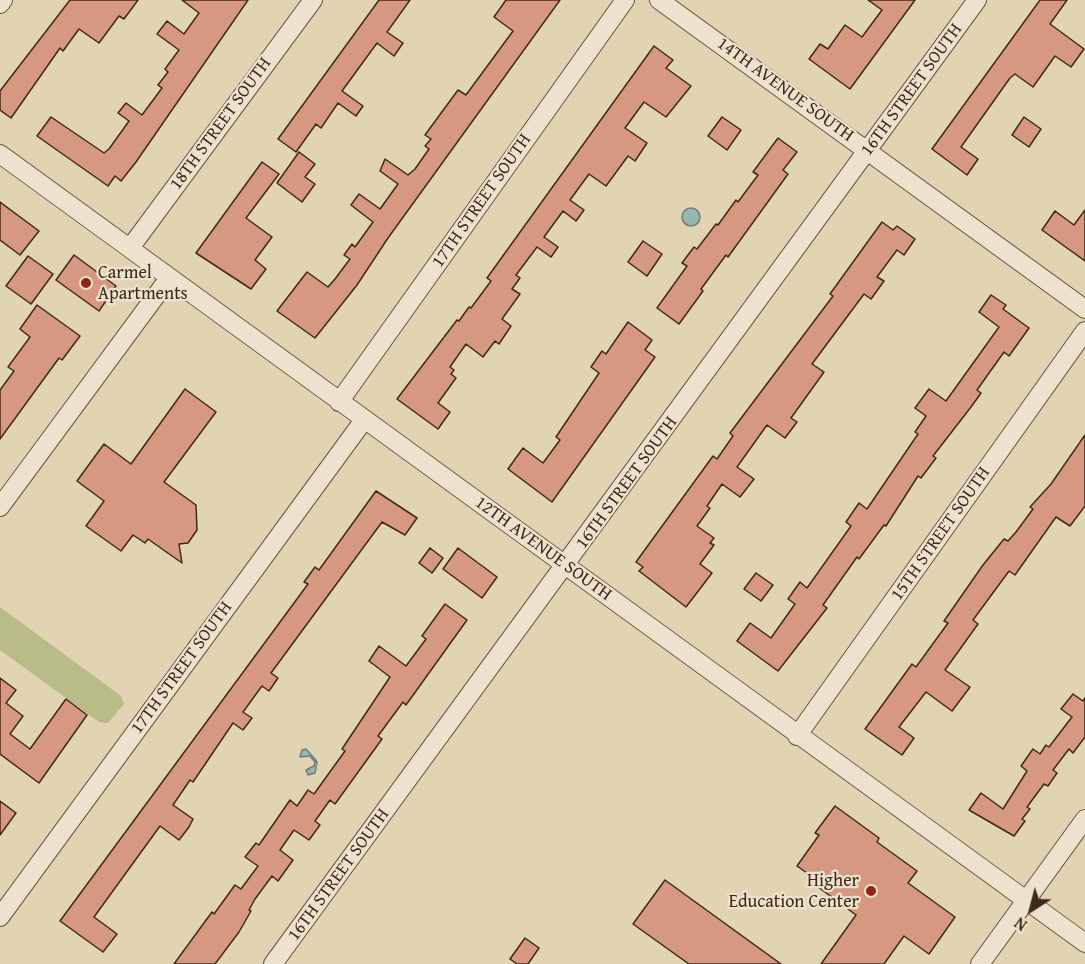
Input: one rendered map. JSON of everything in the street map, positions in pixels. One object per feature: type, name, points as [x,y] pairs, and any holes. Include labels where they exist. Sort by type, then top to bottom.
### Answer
[{"type":"street","points":[[0,4],[3,0]]},
{"type":"street","name":"18TH STREET SOUTH","points":[[129,248],[313,0]]},
{"type":"street","name":"17TH STREET SOUTH","points":[[339,402],[625,0]]},
{"type":"street","name":"14TH AVENUE SOUTH","points":[[659,0],[869,150],[1085,309]]},
{"type":"street","name":"16TH STREET SOUTH","points":[[273,964],[567,566],[977,0]]},
{"type":"street","name":"12TH AVENUE SOUTH","points":[[0,154],[797,736],[1085,943]]},
{"type":"street","points":[[0,507],[169,278]]},
{"type":"street","name":"15TH STREET SOUTH","points":[[797,736],[1085,331]]},
{"type":"street","name":"17TH STREET SOUTH","points":[[0,916],[364,420]]},
{"type":"street","points":[[980,964],[1085,819]]},
{"type":"green space","points":[[0,607],[121,696],[124,704],[108,723],[99,722],[0,650]]},
{"type":"water","points":[[691,208],[697,211],[700,217],[697,223],[691,226],[685,223],[682,217],[685,211]]},
{"type":"water","points":[[306,749],[317,762],[315,773],[308,775],[306,770],[314,766],[315,762],[310,756],[300,757],[302,750]]},
{"type":"building","points":[[70,0],[138,0],[124,19],[119,16],[99,43],[79,29],[63,51],[60,48],[11,118],[0,110],[0,91]]},
{"type":"building","points":[[182,0],[248,0],[136,162],[121,181],[115,176],[108,186],[37,136],[51,117],[104,153],[109,149],[129,121],[118,113],[126,103],[142,115],[162,88],[158,85],[168,72],[165,69],[179,50],[157,34],[167,21],[184,34],[199,13]]},
{"type":"building","points":[[379,0],[410,0],[387,32],[403,43],[394,56],[377,43],[342,91],[363,106],[356,116],[338,103],[321,128],[316,124],[296,152],[278,139]]},
{"type":"building","points":[[506,0],[560,0],[388,238],[357,285],[315,338],[277,311],[307,272],[328,287],[350,259],[344,255],[352,244],[355,247],[373,222],[351,205],[359,194],[380,209],[398,184],[380,171],[385,159],[408,175],[415,169],[429,149],[425,146],[431,139],[425,135],[458,90],[466,95],[513,31],[494,17]]},
{"type":"building","points":[[868,0],[915,0],[850,89],[809,59],[820,44],[828,49],[845,25],[862,37],[882,10]]},
{"type":"building","points":[[1040,0],[1067,0],[1050,24],[1084,49],[1071,67],[1055,56],[1033,87],[1015,74],[1010,78],[961,147],[978,159],[967,175],[932,149]]},
{"type":"building","points":[[654,46],[673,60],[666,68],[691,86],[666,117],[644,102],[625,128],[647,143],[635,161],[628,156],[606,186],[589,174],[570,200],[584,210],[576,221],[563,211],[544,237],[558,247],[551,257],[537,247],[516,275],[520,278],[512,289],[520,294],[502,319],[511,326],[499,344],[495,341],[483,357],[466,344],[450,367],[454,370],[451,374],[456,378],[438,403],[450,412],[438,429],[397,399],[457,320],[459,321],[469,307],[471,308],[491,281],[487,278]]},
{"type":"building","points":[[722,117],[741,130],[727,150],[708,136]]},
{"type":"building","points":[[1024,117],[1041,129],[1029,147],[1012,135]]},
{"type":"building","points":[[778,138],[797,152],[783,170],[788,174],[728,257],[726,255],[701,289],[703,291],[679,324],[657,308],[687,266],[682,263],[694,247],[697,249],[716,224],[718,225],[736,200],[738,202],[758,175],[753,172]]},
{"type":"building","points":[[299,152],[315,164],[305,177],[315,184],[302,202],[277,183]]},
{"type":"building","points":[[262,162],[279,174],[246,218],[272,237],[255,260],[266,269],[251,289],[196,253]]},
{"type":"building","points":[[0,202],[39,231],[20,255],[0,240]]},
{"type":"building","points":[[1085,210],[1085,261],[1042,230],[1055,211],[1074,225]]},
{"type":"building","points":[[882,222],[893,230],[897,226],[915,239],[904,255],[897,250],[877,277],[884,281],[871,299],[864,294],[812,364],[824,372],[791,418],[797,422],[785,438],[767,425],[737,467],[754,479],[740,497],[722,484],[707,506],[710,508],[697,526],[714,538],[710,543],[714,545],[700,564],[712,573],[686,607],[639,571],[643,567],[636,562],[713,456],[717,459],[733,436],[730,433],[833,296],[830,294]]},
{"type":"building","points":[[643,241],[662,254],[647,276],[628,262]]},
{"type":"building","name":"Carmel Apartments","points":[[74,255],[116,286],[99,311],[56,280]]},
{"type":"building","points":[[28,256],[53,274],[31,304],[6,286]]},
{"type":"building","points":[[991,295],[1006,305],[1003,309],[1029,328],[1009,356],[1004,352],[977,390],[981,393],[933,456],[936,458],[921,478],[918,476],[886,526],[884,525],[859,559],[857,557],[823,605],[827,608],[778,671],[737,641],[750,623],[771,638],[795,604],[788,599],[800,582],[807,588],[851,526],[846,522],[859,503],[867,509],[918,434],[915,432],[926,416],[915,408],[929,389],[946,401],[999,327],[979,312]]},
{"type":"building","points":[[37,305],[80,336],[62,360],[59,358],[0,439],[0,390],[14,371],[8,367],[30,337],[20,329]]},
{"type":"building","points":[[628,322],[652,340],[645,350],[655,357],[552,502],[508,469],[523,448],[543,463],[560,440],[556,437],[599,373],[591,367],[602,351],[606,354]]},
{"type":"building","points":[[185,389],[216,412],[164,482],[196,505],[197,530],[188,543],[179,544],[182,563],[148,539],[145,543],[133,535],[121,551],[86,526],[104,501],[77,481],[104,444],[131,464]]},
{"type":"building","points":[[1085,435],[1085,506],[1070,526],[1056,517],[1015,575],[1009,571],[973,620],[978,624],[945,670],[970,687],[952,711],[926,692],[899,727],[914,738],[902,755],[865,729],[912,664],[916,667],[948,623],[944,621],[983,565],[1004,539],[1008,541],[1016,532],[1033,509],[1030,507],[1051,484]]},
{"type":"building","points":[[376,491],[417,518],[405,535],[382,522],[271,673],[278,678],[269,691],[262,686],[243,712],[252,718],[243,730],[233,723],[193,782],[190,780],[173,805],[193,819],[189,827],[179,840],[160,826],[94,917],[117,934],[103,952],[60,921],[308,584],[304,582],[315,567],[319,570]]},
{"type":"building","points":[[430,548],[443,558],[432,573],[419,563]]},
{"type":"building","points":[[458,548],[497,577],[482,598],[443,569]]},
{"type":"building","points":[[756,573],[773,585],[761,601],[744,589]]},
{"type":"building","points":[[445,604],[467,620],[406,705],[403,702],[378,736],[382,739],[335,804],[330,800],[315,821],[320,825],[309,840],[294,830],[280,850],[293,860],[278,881],[272,876],[255,899],[239,932],[215,964],[174,964],[235,885],[241,889],[258,866],[245,857],[256,843],[259,845],[290,800],[297,806],[308,790],[314,794],[345,751],[342,749],[390,677],[369,661],[379,646],[406,666],[426,639],[422,636]]},
{"type":"building","points":[[0,678],[16,690],[6,703],[23,716],[10,734],[30,749],[66,699],[87,715],[39,783],[0,754]]},
{"type":"building","points":[[1073,694],[1083,701],[1085,698],[1085,737],[1073,753],[1069,749],[1053,770],[1057,773],[1048,786],[1044,784],[1027,807],[1030,809],[1022,819],[1025,821],[1014,836],[969,810],[981,793],[1003,809],[1027,771],[1021,766],[1033,749],[1040,754],[1046,745],[1049,747],[1072,717],[1061,709]]},
{"type":"building","points":[[0,801],[16,813],[0,835]]},
{"type":"building","name":"Higher Education Center","points":[[835,806],[879,838],[877,842],[917,871],[908,883],[955,917],[929,954],[904,936],[884,964],[821,964],[856,915],[814,884],[817,880],[797,866],[819,835],[815,833]]},
{"type":"building","name":"Higher Education Center","points":[[665,880],[781,964],[689,964],[633,924]]},
{"type":"building","points":[[525,938],[539,948],[528,964],[517,964],[510,959]]},
{"type":"place","name":"Carmel Apartments","points":[[86,283]]},
{"type":"place","name":"Higher Education Center","points":[[871,891]]}]
